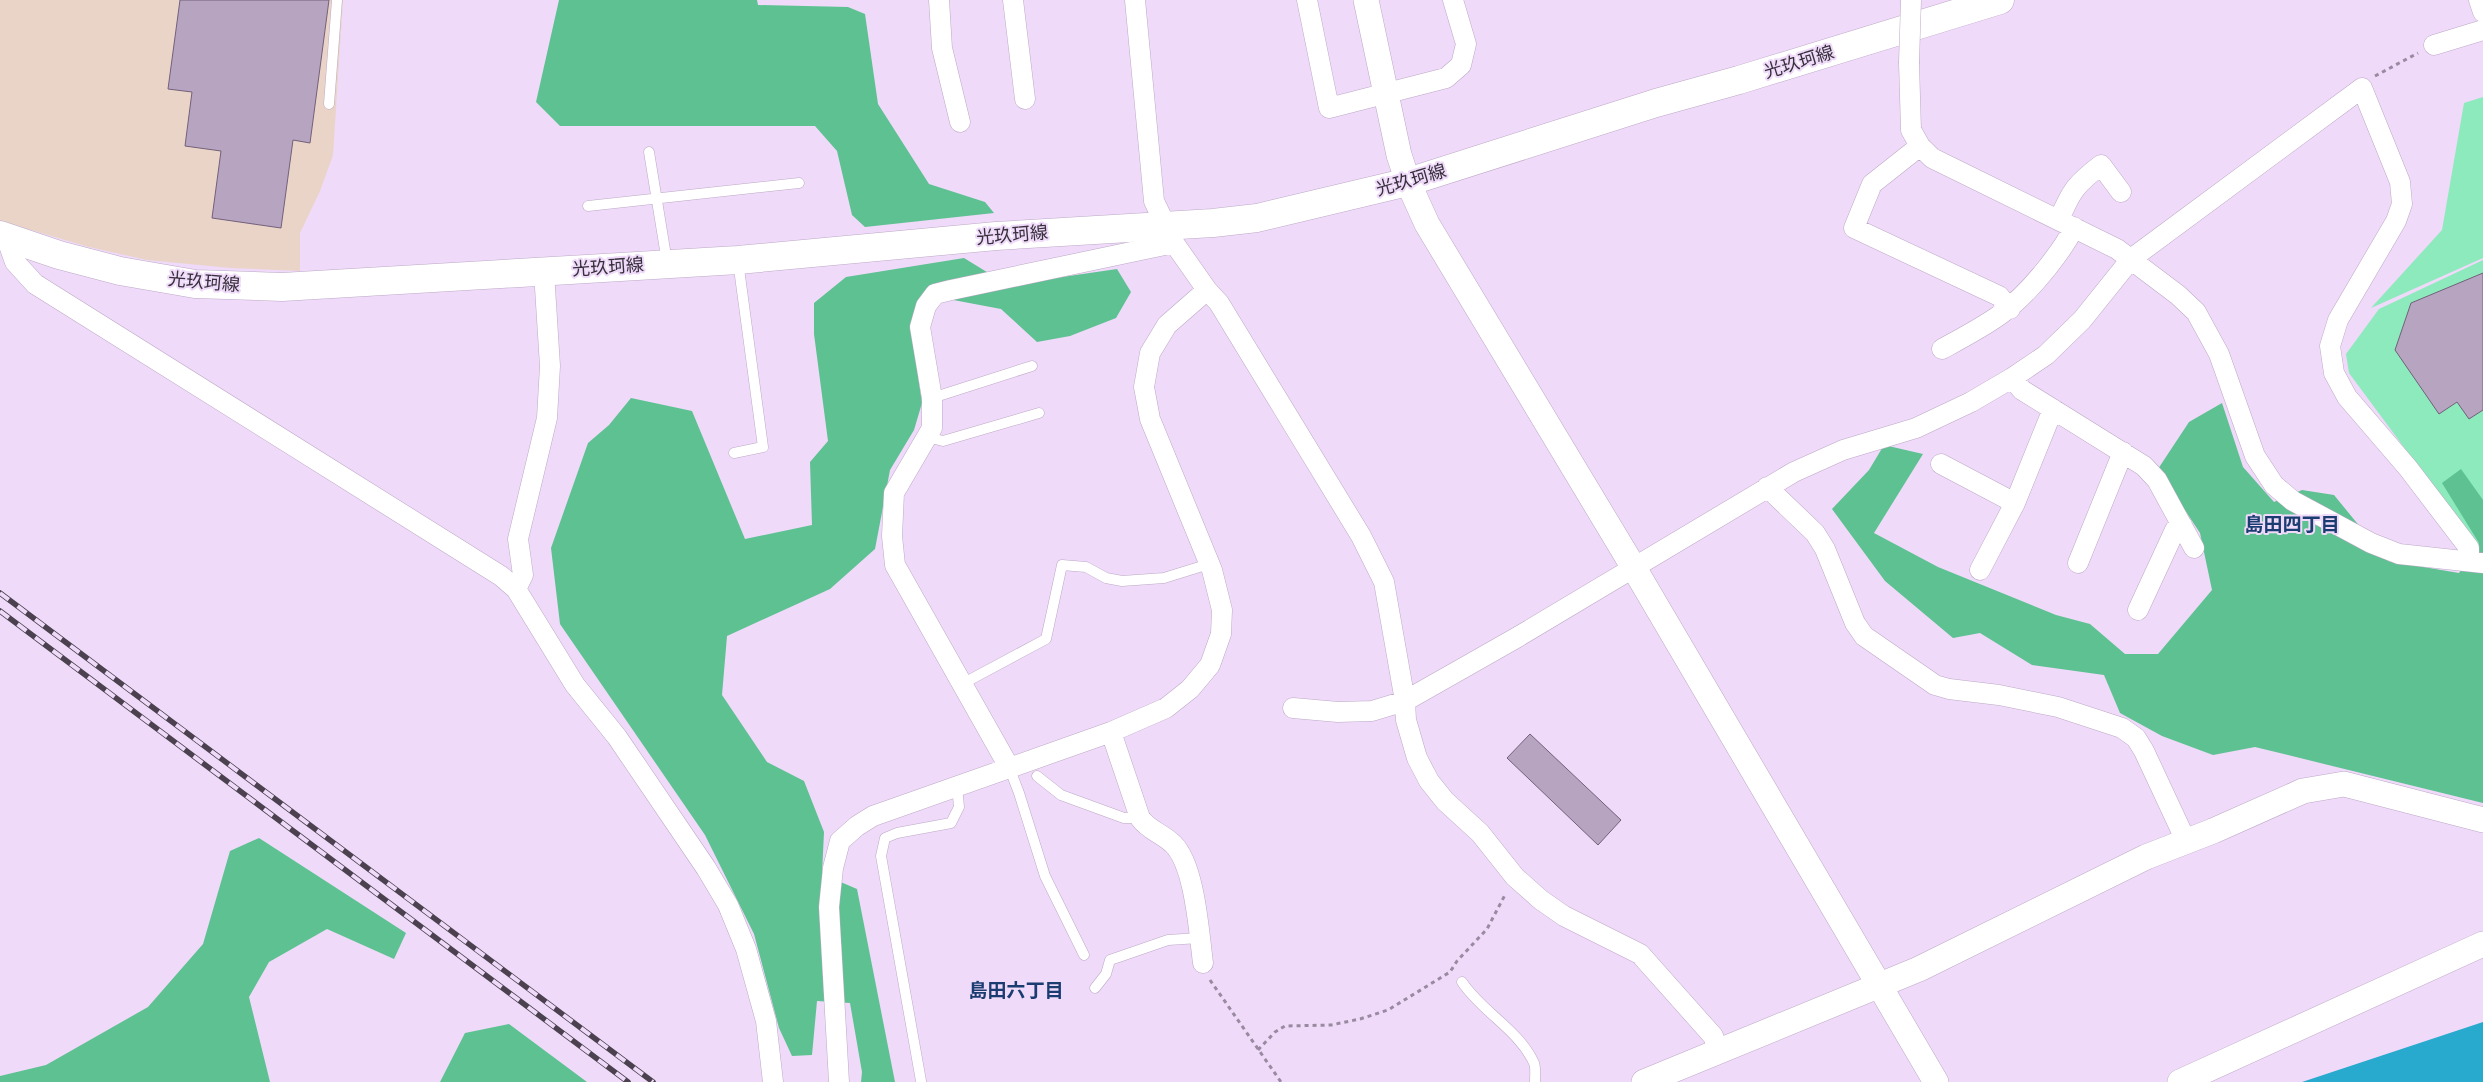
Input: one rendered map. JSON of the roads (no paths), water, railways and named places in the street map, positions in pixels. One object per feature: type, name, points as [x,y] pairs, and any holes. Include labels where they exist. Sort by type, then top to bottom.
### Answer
[{"type":"main road","name":"光玖珂線","points":[[3,236],[60,255],[120,271],[194,284],[282,287],[738,260],[1016,235],[1170,235],[1257,218],[1408,182],[1656,102],[1739,80],[2000,0]]},
{"type":"street","points":[[939,0],[942,48],[960,122]]},
{"type":"street","points":[[1013,0],[1025,99]]},
{"type":"street","points":[[1135,0],[1154,202],[1170,235],[1207,290],[1219,303],[1361,536],[1384,582],[1405,701],[1406,720],[1417,758],[1444,801],[1480,833],[1515,877],[1541,900],[1564,916],[1640,954],[1712,1036],[1719,1051]]},
{"type":"street","points":[[1306,0],[1329,108],[1386,95],[1446,78],[1461,65],[1466,44],[1453,0]]},
{"type":"street","points":[[1366,0],[1386,95],[1408,182],[1427,224],[1460,282],[1634,568],[1936,1082]]},
{"type":"street","points":[[1911,0],[1909,63],[1911,130],[1920,146],[1932,158],[2117,249],[2178,295],[2196,312],[2219,354],[2255,456],[2274,485],[2293,501],[2371,544],[2399,554],[2476,562]]},
{"type":"street","points":[[2479,0],[2483,12]]},
{"type":"street","points":[[2429,47],[2483,30]]},
{"type":"street","points":[[1293,708],[1338,712],[1372,711],[1405,701],[1516,638],[1794,472],[1843,450],[1916,428],[1971,402],[2046,355],[2082,320],[2130,260],[2362,88],[2400,182],[2402,204],[2396,221],[2338,320],[2330,346],[2334,373],[2347,396],[2408,468],[2469,548],[2476,562]]},
{"type":"street","points":[[1920,146],[1872,184],[1854,228],[1999,296],[2010,309]]},
{"type":"street","points":[[1942,349],[1993,322],[2026,295],[2068,241],[2066,224],[2070,196],[2079,181],[2102,165],[2120,192]]},
{"type":"street","points":[[1009,767],[895,565],[892,536],[894,493],[903,474],[932,428],[932,398],[920,327],[926,306],[935,294],[1170,235]]},
{"type":"street","points":[[3,236],[15,262],[35,284],[501,576],[516,589],[575,685],[616,737],[706,868],[728,905],[746,949],[766,1021],[773,1082]]},
{"type":"street","points":[[516,589],[523,576],[518,539],[547,418],[550,366],[544,272]]},
{"type":"street","points":[[839,1082],[829,907],[833,868],[840,841],[849,832],[873,816],[1111,732],[1166,708],[1190,689],[1210,665],[1221,634],[1222,610],[1209,564],[1150,419],[1144,387],[1150,353],[1167,325],[1207,290]]},
{"type":"street","points":[[2012,378],[2022,390],[2144,466],[2157,480],[2194,548]]},
{"type":"street","points":[[1980,570],[2015,503],[2053,409]]},
{"type":"street","points":[[2078,563],[2123,452]]},
{"type":"street","points":[[1941,464],[2015,503]]},
{"type":"street","points":[[1767,487],[1815,533],[1825,549],[1855,623],[1864,636],[1936,685],[1948,689],[1999,695],[2058,707],[2122,728],[2136,738],[2144,751],[2186,841]]},
{"type":"street","points":[[2138,610],[2175,530],[2182,525]]},
{"type":"street","points":[[1111,732],[1140,818],[1147,828],[1172,843],[1182,855],[1193,891],[1203,963]]},
{"type":"street","points":[[1644,1082],[1919,969],[2146,857],[2303,791],[2344,784],[2483,820]]},
{"type":"street","points":[[2180,1082],[2483,944]]},
{"type":"lane","points":[[329,104],[337,0]]},
{"type":"lane","points":[[649,152],[667,263]]},
{"type":"lane","points":[[588,206],[800,183]]},
{"type":"lane","points":[[734,453],[763,447],[738,260]]},
{"type":"lane","points":[[932,398],[1032,366]]},
{"type":"lane","points":[[927,437],[943,441],[1039,413]]},
{"type":"lane","points":[[962,684],[1046,639],[1062,565],[1086,567],[1106,578],[1122,581],[1164,578],[1209,564]]},
{"type":"lane","points":[[1009,767],[1020,792],[1045,876],[1084,955]]},
{"type":"lane","points":[[1037,776],[1061,795],[1124,818],[1140,818]]},
{"type":"lane","points":[[921,1081],[881,856],[885,838],[897,833],[951,823],[959,807],[956,786]]},
{"type":"lane","points":[[1095,988],[1106,974],[1110,960],[1168,940],[1199,938]]},
{"type":"lane","points":[[1462,982],[1470,994],[1512,1033],[1535,1064],[1535,1082]]},
{"type":"water","points":[[2483,1022],[2483,1082],[2302,1082]]},
{"type":"railway","points":[[0,593],[653,1082]]},
{"type":"railway","points":[[0,611],[628,1082]]},
{"type":"district","name":"島田四丁目","points":[[2292,524]]},
{"type":"district","name":"島田六丁目","points":[[1016,990]]}]
